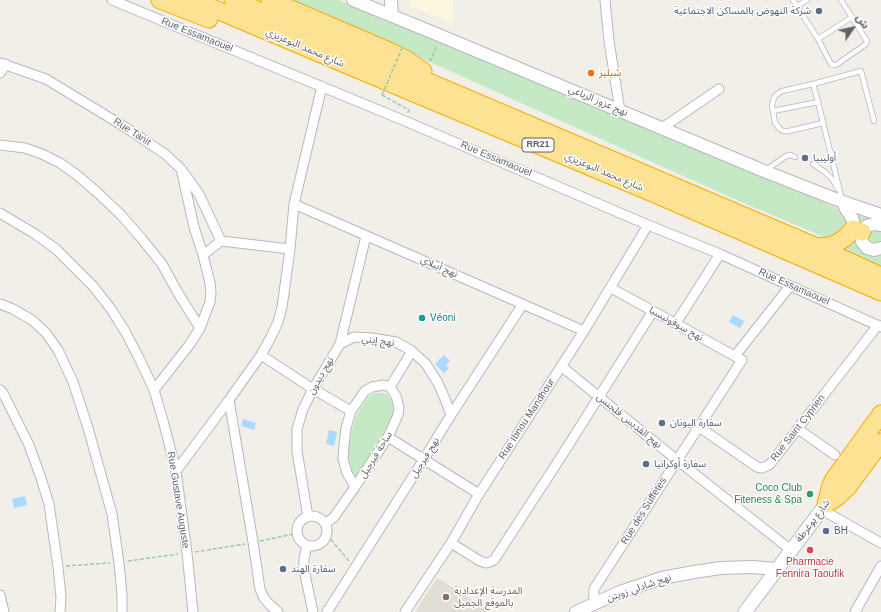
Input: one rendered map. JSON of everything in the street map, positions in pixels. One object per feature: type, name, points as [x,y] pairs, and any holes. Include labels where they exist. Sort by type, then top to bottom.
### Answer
[{"type":"highway","points":[[160,0],[247,34],[283,38]]},
{"type":"highway","name":"شارع محمد البوعزيزي","points":[[193,0],[656,194],[881,292]]},
{"type":"highway","name":"شارع محمد البوعزيزي","points":[[233,0],[817,247],[881,276]]},
{"type":"highway","points":[[270,0],[404,58],[431,77],[443,88]]},
{"type":"highway","points":[[817,247],[835,244],[870,225]]},
{"type":"highway","points":[[850,278],[881,303]]},
{"type":"highway","points":[[824,507],[834,479],[881,414]]},
{"type":"highway","points":[[824,507],[848,487],[881,442]]},
{"type":"main road","name":"شارع يوغرطة","points":[[744,612],[824,507],[881,428]]},
{"type":"street","name":"Rue Essamaouel","points":[[112,0],[322,86],[648,225],[720,254],[880,326]]},
{"type":"street","name":"نهج عزوز الرباعي","points":[[353,0],[764,171],[844,201],[870,225]]},
{"type":"street","points":[[391,0],[392,16]]},
{"type":"street","points":[[605,0],[609,41],[620,111]]},
{"type":"street","points":[[0,73],[3,63]]},
{"type":"street","name":"Rue Tanit","points":[[3,63],[46,79],[149,142],[165,154],[181,169],[198,194],[221,241]]},
{"type":"street","points":[[176,471],[261,355],[278,322],[282,307],[290,249],[294,204],[322,86]]},
{"type":"street","points":[[662,128],[719,89]]},
{"type":"street","points":[[0,145],[25,148],[42,154],[60,163],[99,194],[142,239],[162,264],[200,328]]},
{"type":"street","points":[[154,390],[190,344],[200,328],[210,302],[210,283],[194,227],[181,169]]},
{"type":"street","points":[[844,201],[846,209],[852,218],[854,225],[870,225]]},
{"type":"street","name":"نهج أبيلاي","points":[[294,204],[584,331]]},
{"type":"street","name":"Rue Gustave Auguste","points":[[0,213],[35,234],[56,249],[93,286],[111,309],[126,333],[154,390],[176,471],[193,612]]},
{"type":"street","name":"Rue Ibnou Mandhour","points":[[405,612],[451,543],[479,494],[584,331],[648,225]]},
{"type":"street","points":[[870,225],[861,239],[862,242],[867,248],[874,250],[881,248]]},
{"type":"street","name":"نهج ديدون","points":[[308,517],[296,451],[297,429],[303,409],[313,389],[340,344],[366,236]]},
{"type":"street","points":[[203,255],[221,241],[290,249]]},
{"type":"street","points":[[676,323],[720,254]]},
{"type":"street","name":"Rue des Suffetes","points":[[594,604],[594,589],[699,427],[738,358],[790,286]]},
{"type":"street","name":"نهج سوفونيسبا","points":[[611,288],[738,358]]},
{"type":"street","points":[[0,304],[13,309],[32,320],[46,333],[58,350],[73,382],[88,428],[112,514],[122,588],[122,612]]},
{"type":"street","name":"نهج فيرجيل","points":[[328,612],[451,415],[523,304]]},
{"type":"street","points":[[451,543],[480,561],[486,563],[494,560],[653,311]]},
{"type":"street","name":"Rue Saint Cyprien","points":[[699,427],[757,467],[762,468],[771,463],[880,326]]},
{"type":"street","name":"نهج إيني","points":[[340,344],[354,337],[372,338],[396,342],[412,351],[426,364],[438,383],[451,415]]},
{"type":"street","points":[[390,387],[412,351]]},
{"type":"street","points":[[261,355],[313,389],[351,411]]},
{"type":"street","name":"نهج القديس فلجنس","points":[[561,366],[791,550]]},
{"type":"street","name":"ساحة فيرجيل","points":[[325,524],[334,517],[355,487],[388,436],[398,415],[399,407],[396,396],[390,387],[384,385],[372,387],[365,391],[351,411],[346,428],[343,459],[347,473],[355,487]]},
{"type":"street","points":[[0,390],[3,393],[29,445],[49,504],[58,567],[60,612]]},
{"type":"street","points":[[229,400],[260,589],[264,598],[278,612]]},
{"type":"street","points":[[798,429],[835,454]]},
{"type":"street","points":[[388,436],[479,494]]},
{"type":"street","points":[[824,507],[881,543]]},
{"type":"street","points":[[308,517],[318,518],[325,524],[327,528],[327,535],[321,544],[312,546],[307,545],[300,540],[298,528],[300,523],[308,517]]},
{"type":"street","points":[[307,545],[304,559],[304,570],[313,612]]},
{"type":"street","points":[[855,612],[881,566]]},
{"type":"street","name":"نهج شادلي زويتن","points":[[576,612],[620,592],[662,578],[721,568],[752,567],[776,569]]},
{"type":"street","points":[[0,595],[4,612]]},
{"type":"lane","points":[[793,0],[818,39],[831,64],[836,65],[866,44],[866,41],[841,0]]},
{"type":"lane","points":[[797,6],[807,0]]},
{"type":"lane","points":[[818,39],[852,17]]},
{"type":"lane","points":[[823,123],[783,131],[776,125],[772,101],[779,93],[861,71],[874,121]]},
{"type":"lane","points":[[813,84],[844,201]]},
{"type":"lane","points":[[773,111],[818,102]]},
{"type":"lane","points":[[764,171],[786,156],[790,155],[795,157]]},
{"type":"lane","points":[[812,164],[825,172],[833,180],[844,201]]},
{"type":"path","points":[[431,60],[440,35]]},
{"type":"path","points":[[403,46],[382,95],[409,110]]},
{"type":"path","points":[[327,535],[356,568]]},
{"type":"shaded area","points":[[409,0],[453,0],[454,23],[409,6]]},
{"type":"shaded area","name":"المدرسة الإعدادية بالموقع الجميل","points":[[437,578],[446,583],[491,612],[415,612]]},
{"type":"green space","points":[[290,0],[338,0],[768,175],[844,212],[850,228],[829,239],[732,198]]},
{"type":"green space","points":[[855,210],[881,219],[881,266],[836,247],[860,223]]},
{"type":"green space","points":[[374,393],[387,394],[390,398],[393,404],[392,422],[385,437],[356,479],[352,471],[348,453],[351,434],[356,416],[368,398]]},
{"type":"water","points":[[733,315],[744,321],[740,328],[729,322]]},
{"type":"water","points":[[444,355],[450,361],[446,365],[449,368],[444,373],[435,364]]},
{"type":"water","points":[[243,419],[256,423],[254,430],[241,426]]},
{"type":"water","points":[[329,430],[337,432],[334,446],[326,444]]},
{"type":"water","points":[[25,496],[27,505],[14,508],[12,499]]},
{"type":"place","name":"شركة النهوض بالمساكن الاجتماعية","points":[[819,11]]},
{"type":"place","name":"شيليز","points":[[591,73]]},
{"type":"place","name":"أوليبيا","points":[[805,158]]},
{"type":"place","name":"Véoni","points":[[422,318]]},
{"type":"place","name":"سفارة اليونان","points":[[662,423]]},
{"type":"place","name":"سفارة أوكرانيا","points":[[646,464]]},
{"type":"place","name":"Coco Club Fiteness & Spa","points":[[810,494]]},
{"type":"place","name":"BH","points":[[826,531]]},
{"type":"place","name":"Pharmacie Fennira Taoufik","points":[[810,550]]},
{"type":"place","name":"سفارة الهند","points":[[283,569]]},
{"type":"place","name":"المدرسة الإعدادية بالموقع الجميل","points":[[446,597]]}]
